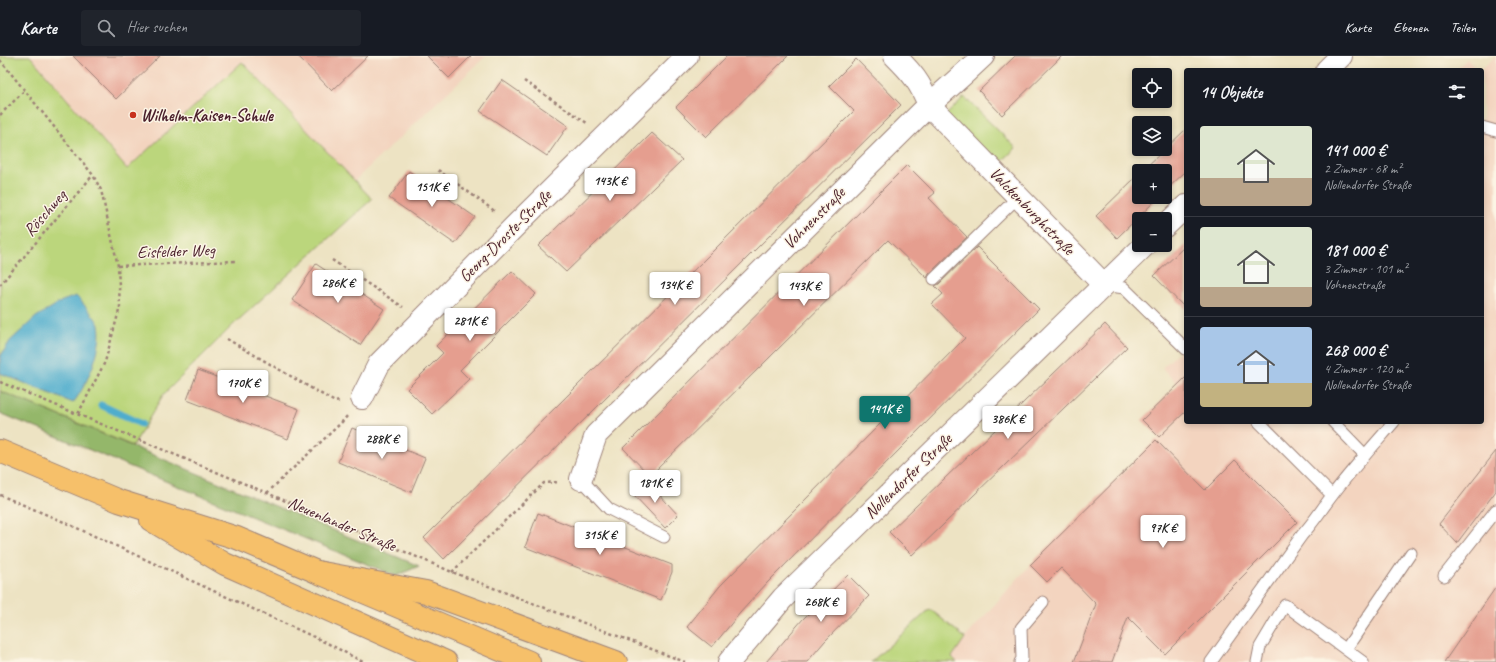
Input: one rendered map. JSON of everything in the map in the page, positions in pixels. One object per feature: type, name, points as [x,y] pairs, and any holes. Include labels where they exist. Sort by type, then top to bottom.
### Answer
[{"type":"main road","points":[[0,451],[119,501],[237,538],[529,662]]},
{"type":"main road","points":[[119,501],[225,564],[442,661]]},
{"type":"main road","points":[[317,572],[426,592],[616,662]]},
{"type":"street","name":"Georg-Droste-Straße","points":[[362,398],[379,364],[515,226],[687,56]]},
{"type":"street","name":"Valckenburghstraße","points":[[896,56],[922,88],[928,105],[1104,285]]},
{"type":"street","name":"Vohnenstraße","points":[[581,479],[596,435],[928,105],[983,56]]},
{"type":"street","points":[[1329,68],[1341,56]]},
{"type":"street","points":[[1172,219],[1184,208]]},
{"type":"street","name":"Nollendorfer Straße","points":[[728,662],[783,598],[1138,252]]},
{"type":"lane","points":[[1484,127],[1496,131]]},
{"type":"lane","points":[[934,279],[1018,197]]},
{"type":"lane","points":[[1104,285],[1124,288],[1184,347]]},
{"type":"lane","points":[[1261,424],[1332,495]]},
{"type":"lane","points":[[1335,424],[1365,455]]},
{"type":"lane","points":[[1211,662],[1297,542],[1317,518],[1332,495],[1392,424]]},
{"type":"lane","points":[[581,479],[609,509],[664,537]]},
{"type":"lane","points":[[1444,576],[1496,510]]},
{"type":"lane","points":[[1346,649],[1411,553]]},
{"type":"lane","points":[[1020,662],[1022,659],[1021,628],[1043,602]]},
{"type":"lane","points":[[1257,662],[1260,647],[1285,606],[1363,662]]},
{"type":"path","points":[[0,60],[93,175],[100,190],[118,266],[120,307],[106,362],[78,414]]},
{"type":"path","points":[[524,81],[607,136]]},
{"type":"path","points":[[0,115],[25,90]]},
{"type":"path","points":[[438,170],[515,226]]},
{"type":"path","name":"Röschweg","points":[[0,284],[93,175]]},
{"type":"path","points":[[332,260],[422,320]]},
{"type":"path","name":"Eisfelder Weg","points":[[118,266],[235,261]]},
{"type":"path","points":[[227,339],[335,402],[362,398]]},
{"type":"path","name":"Neuenlander Straße","points":[[0,382],[452,572],[685,662]]},
{"type":"path","points":[[267,493],[341,423],[362,398]]},
{"type":"path","points":[[452,572],[544,483],[581,479]]},
{"type":"path","points":[[0,495],[64,522],[329,644],[363,662]]},
{"type":"shaded area","points":[[30,56],[486,56],[354,181],[243,62],[127,169]]},
{"type":"shaded area","points":[[1496,56],[1496,662],[957,662],[952,657],[965,638],[1030,565],[1184,413],[1184,424],[1484,424],[1484,68],[1482,68]]},
{"type":"shaded area","points":[[1467,59],[1475,68],[1458,68]]},
{"type":"shaded area","points":[[1184,347],[1184,391],[1162,368]]},
{"type":"green space","points":[[0,56],[30,56],[127,169],[242,62],[372,199],[234,324],[163,395],[133,446],[0,391]]},
{"type":"green space","points":[[964,97],[1016,148],[988,174],[944,117]]},
{"type":"green space","points":[[0,391],[419,566],[396,576],[0,413]]},
{"type":"green space","points":[[930,609],[965,638],[952,657],[957,662],[871,662]]},
{"type":"water","points":[[76,296],[89,310],[98,323],[100,334],[93,366],[73,403],[0,373],[0,357],[10,341],[36,317],[62,301]]},
{"type":"building","points":[[73,56],[160,56],[116,99]]},
{"type":"building","points":[[298,56],[368,56],[332,91]]},
{"type":"building","points":[[427,56],[471,56],[449,78]]},
{"type":"building","points":[[727,56],[788,56],[706,137],[676,107]]},
{"type":"building","points":[[1015,56],[1062,56],[1002,115],[979,91]]},
{"type":"building","points":[[856,59],[901,105],[444,559],[424,538],[854,111],[829,86]]},
{"type":"building","points":[[502,80],[568,126],[547,156],[480,111]]},
{"type":"building","points":[[1184,131],[1184,173],[1172,184],[1172,164],[1149,164],[1158,156],[1172,156],[1172,142]]},
{"type":"building","points":[[652,133],[682,160],[566,272],[538,246]]},
{"type":"building","points":[[907,165],[935,193],[929,198],[967,237],[929,274],[927,278],[888,240],[650,476],[623,448]]},
{"type":"building","points":[[409,171],[475,217],[455,244],[389,198]]},
{"type":"building","points":[[1132,181],[1132,204],[1152,204],[1144,212],[1132,212],[1132,223],[1117,238],[1096,216]]},
{"type":"building","points":[[977,247],[1039,309],[767,583],[712,647],[687,627],[720,586],[965,338],[932,304],[943,294],[935,286],[939,284]]},
{"type":"building","points":[[1184,247],[1184,307],[1154,276]]},
{"type":"building","points":[[316,264],[384,309],[360,345],[292,300]]},
{"type":"building","points":[[512,271],[536,294],[460,370],[469,379],[432,414],[407,389],[443,353],[436,346]]},
{"type":"building","points":[[1105,324],[1127,347],[912,555],[889,532]]},
{"type":"building","points":[[198,370],[299,409],[288,439],[187,400]]},
{"type":"building","points":[[1184,379],[1184,413],[1159,437],[1142,420]]},
{"type":"building","points":[[352,428],[425,458],[411,492],[338,462]]},
{"type":"building","points":[[1156,440],[1205,490],[1235,460],[1297,522],[1165,654],[1128,617],[1112,662],[1074,662],[1096,604],[1061,568],[1047,582],[1030,565]]},
{"type":"building","points":[[1496,451],[1496,491],[1457,543],[1439,524]]},
{"type":"building","points":[[646,480],[678,515],[665,528],[632,493]]},
{"type":"building","points":[[538,513],[672,565],[672,572],[661,600],[525,547]]},
{"type":"building","points":[[848,575],[869,596],[825,641],[807,662],[766,662],[803,619]]},
{"type":"building","points":[[1496,587],[1496,662],[1444,662]]},
{"type":"waterway","points":[[101,405],[141,424]]},
{"type":"place","name":"Wilhelm-Kaisen-Schule","points":[[133,115]]}]
